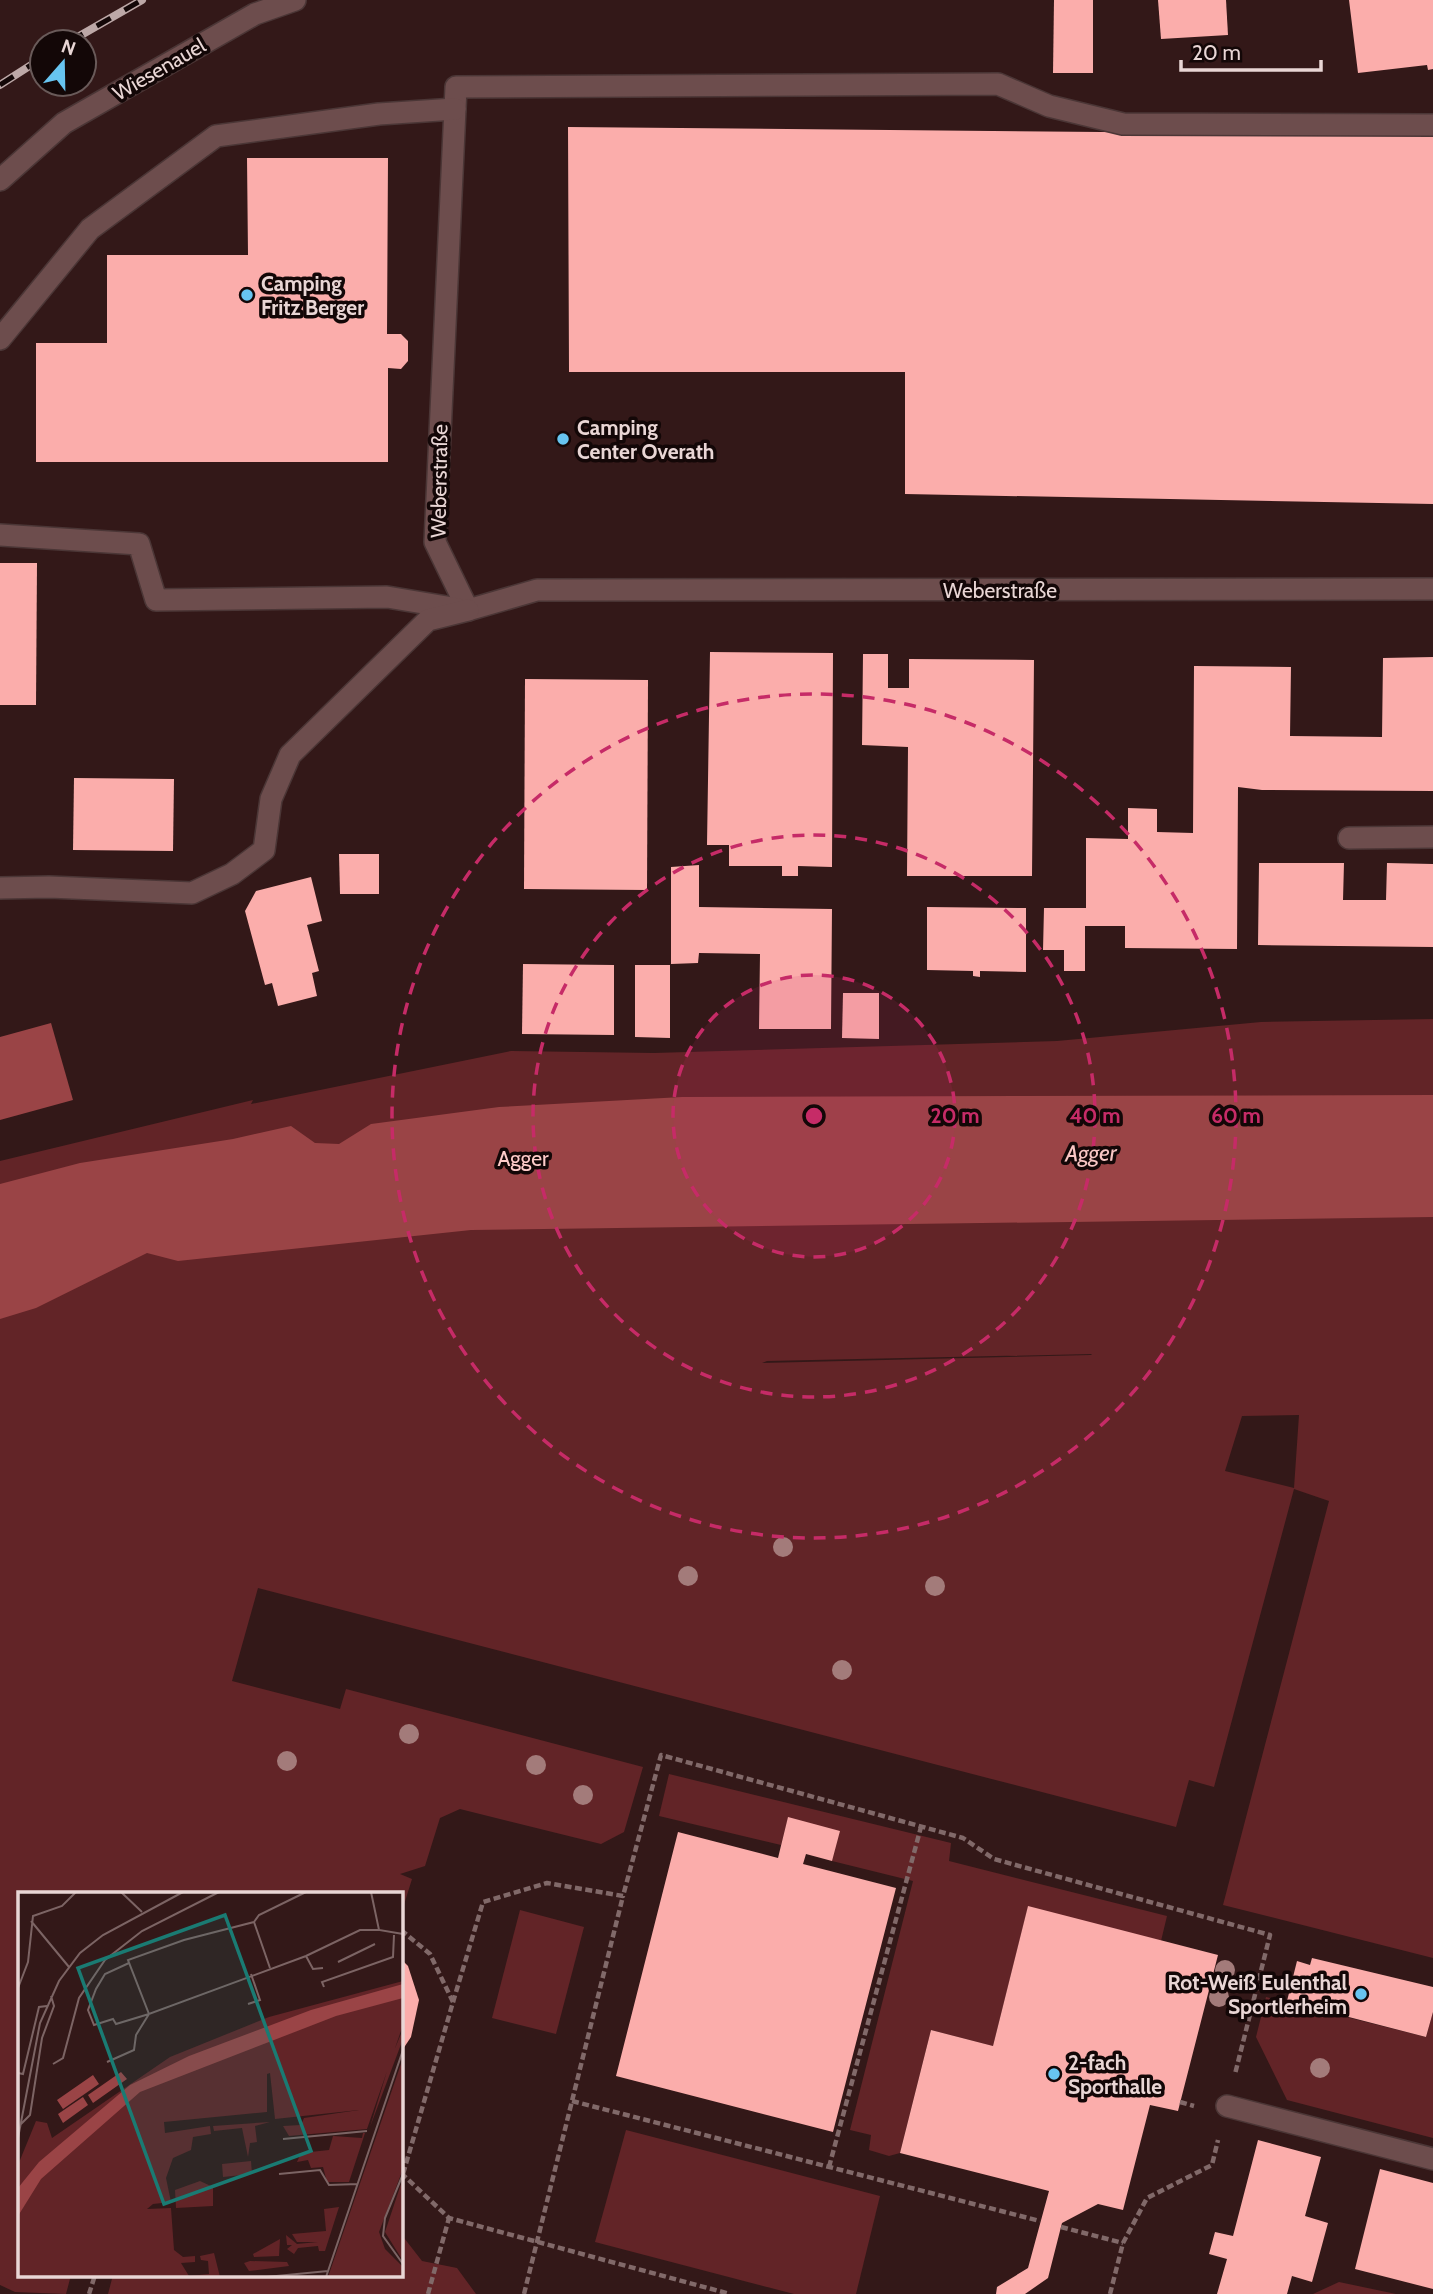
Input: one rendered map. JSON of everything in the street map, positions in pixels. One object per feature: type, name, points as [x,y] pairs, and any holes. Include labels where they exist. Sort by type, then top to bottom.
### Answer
[{"type":"street","name":"Wiesenauel","points":[[0,180],[64,123],[255,14],[295,0]]},
{"type":"street","points":[[0,339],[90,229],[216,136],[379,114],[455,108],[456,87],[998,84],[1049,106],[1122,124],[1433,125]]},
{"type":"street","name":"Weberstraße","points":[[455,108],[435,542],[468,610],[537,590],[1433,589]]},
{"type":"street","points":[[0,535],[139,544],[156,600],[387,597],[468,610]]},
{"type":"street","points":[[0,888],[49,887],[192,894],[232,874],[264,850],[271,799],[290,755],[428,620],[468,610]]},
{"type":"street","points":[[1349,838],[1433,836]]},
{"type":"street","points":[[1227,2106],[1433,2159]]},
{"type":"path","points":[[524,2294],[662,1755],[963,1838],[994,1859],[1270,1935],[1212,2165],[1147,2197],[1123,2243],[1110,2294]]},
{"type":"path","points":[[829,2167],[921,1826]]},
{"type":"path","points":[[624,1896],[547,1883],[483,1902],[402,2174],[449,2218],[730,2294]]},
{"type":"path","points":[[402,1931],[430,1954],[453,2002]]},
{"type":"path","points":[[572,2101],[1040,2221]]},
{"type":"path","points":[[428,2294],[449,2218]]},
{"type":"path","points":[[1061,2227],[1123,2243]]},
{"type":"path","points":[[89,2294],[95,2276]]},
{"type":"green space","points":[[1433,1019],[1433,1958],[1223,1905],[1329,1501],[1294,1489],[1214,1787],[1189,1780],[1176,1827],[258,1588],[232,1681],[340,1709],[346,1689],[643,1767],[624,1832],[601,1844],[460,1809],[440,1818],[425,1866],[400,1874],[412,1879],[402,1911],[402,1892],[18,1892],[18,2276],[71,2276],[66,2294],[15,2292],[0,2285],[0,1161],[253,1100],[251,1104],[511,1051],[654,1053],[1057,1041],[1261,1022]],"holes":[[[1091,1355],[762,1363],[767,1361]],[[1299,1415],[1294,1488],[1225,1471],[1242,1416]]]},
{"type":"green space","points":[[669,1774],[951,1843],[949,1861],[1167,1916],[1161,1941],[1028,1907],[993,2046],[931,2030],[900,2153],[889,2156],[869,2150],[871,2135],[850,2130],[913,1881],[832,1861],[788,1818],[781,1845],[659,1816]]},
{"type":"green space","points":[[520,1910],[584,1927],[556,2034],[492,2018]]},
{"type":"green space","points":[[1266,1997],[1426,2037],[1433,2012],[1433,2138],[1287,2100],[1256,2037]]},
{"type":"green space","points":[[626,2130],[880,2196],[856,2294],[794,2294],[595,2242]]},
{"type":"green space","points":[[402,2235],[422,2261],[457,2268],[476,2294],[108,2294],[113,2276],[402,2276]]},
{"type":"green space","points":[[1339,2282],[1396,2294],[1313,2294]]},
{"type":"water","points":[[51,1023],[73,1100],[0,1120],[0,1037]]},
{"type":"water","name":"Agger","points":[[1433,1095],[1433,1217],[471,1230],[178,1261],[147,1253],[36,1308],[0,1319],[0,1184],[80,1163],[233,1139],[291,1126],[315,1143],[339,1144],[371,1124],[499,1107],[682,1097]]},
{"type":"building","points":[[1054,0],[1093,0],[1093,73],[1053,73]]},
{"type":"building","points":[[1158,0],[1226,0],[1228,35],[1161,39]]},
{"type":"building","points":[[1349,0],[1433,0],[1433,69],[1428,70],[1427,65],[1358,73]]},
{"type":"building","points":[[568,127],[1433,135],[1433,504],[905,494],[905,372],[569,372]]},
{"type":"building","name":"Camping Fritz Berger","points":[[247,158],[388,158],[387,334],[401,334],[408,341],[408,361],[401,369],[388,368],[388,462],[36,462],[36,343],[107,343],[107,255],[248,255]]},
{"type":"building","points":[[0,563],[37,563],[36,705],[0,705]]},
{"type":"building","points":[[710,652],[833,653],[832,867],[798,866],[798,876],[782,876],[782,866],[729,866],[729,845],[707,845]]},
{"type":"building","points":[[863,654],[888,654],[888,688],[909,688],[909,659],[1034,660],[1032,876],[907,876],[908,747],[862,745]]},
{"type":"building","points":[[1433,657],[1433,791],[1262,790],[1238,787],[1237,949],[1125,948],[1125,926],[1085,926],[1085,971],[1064,971],[1064,950],[1043,950],[1044,908],[1086,908],[1086,838],[1128,839],[1128,808],[1157,809],[1157,832],[1193,833],[1194,666],[1291,667],[1290,736],[1382,737],[1383,658]]},
{"type":"building","points":[[525,679],[648,680],[647,890],[524,889]]},
{"type":"building","points":[[74,778],[174,779],[173,851],[73,850]]},
{"type":"building","points":[[339,854],[379,854],[379,894],[340,894]]},
{"type":"building","points":[[1259,863],[1344,863],[1343,900],[1386,900],[1387,863],[1433,864],[1433,947],[1258,945]]},
{"type":"building","points":[[699,865],[699,907],[832,909],[831,1029],[759,1029],[760,954],[699,953],[698,963],[671,964],[671,867]]},
{"type":"building","points":[[311,877],[322,921],[307,925],[319,971],[312,973],[317,996],[278,1006],[272,983],[265,985],[245,911],[256,891]]},
{"type":"building","points":[[927,907],[1026,908],[1026,972],[980,971],[980,977],[973,976],[973,971],[927,970]]},
{"type":"building","points":[[523,964],[614,965],[614,1035],[522,1034]]},
{"type":"building","points":[[635,965],[670,965],[670,1038],[635,1037]]},
{"type":"building","points":[[843,993],[879,993],[879,1039],[842,1038]]},
{"type":"building","points":[[788,1817],[840,1831],[832,1861],[806,1854],[803,1864],[896,1888],[833,2132],[616,2076],[678,1832],[778,1858]]},
{"type":"building","name":"2-fach Sporthalle","points":[[1028,1906],[1218,1955],[1178,2111],[1150,2105],[1123,2210],[1098,2204],[1062,2223],[1048,2278],[1025,2294],[996,2294],[997,2287],[1028,2268],[1049,2191],[900,2153],[931,2030],[993,2046]]},
{"type":"building","name":"Rot-Weiß Eulenthal Sportlerheim","points":[[1312,1958],[1433,1987],[1433,2012],[1426,2037],[1287,2001],[1297,1961],[1310,1965]]},
{"type":"building","points":[[402,1960],[408,1966],[419,2000],[411,2037],[402,2050]]},
{"type":"building","points":[[1258,2140],[1321,2157],[1305,2216],[1328,2223],[1312,2282],[1292,2276],[1287,2294],[1217,2294],[1227,2259],[1209,2254],[1215,2232],[1233,2236]]},
{"type":"building","points":[[1380,2169],[1433,2183],[1433,2289],[1355,2269]]},
{"type":"railway","points":[[93,28],[142,0]]},
{"type":"railway","points":[[0,85],[28,67]]},
{"type":"place","name":"Camping Fritz Berger","points":[[247,295]]},
{"type":"place","name":"Camping Center Overath","points":[[563,439]]},
{"type":"place","name":"Rot-Weiß Eulenthal Sportlerheim","points":[[1361,1994]]},
{"type":"place","name":"2-fach Sporthalle","points":[[1054,2074]]}]
